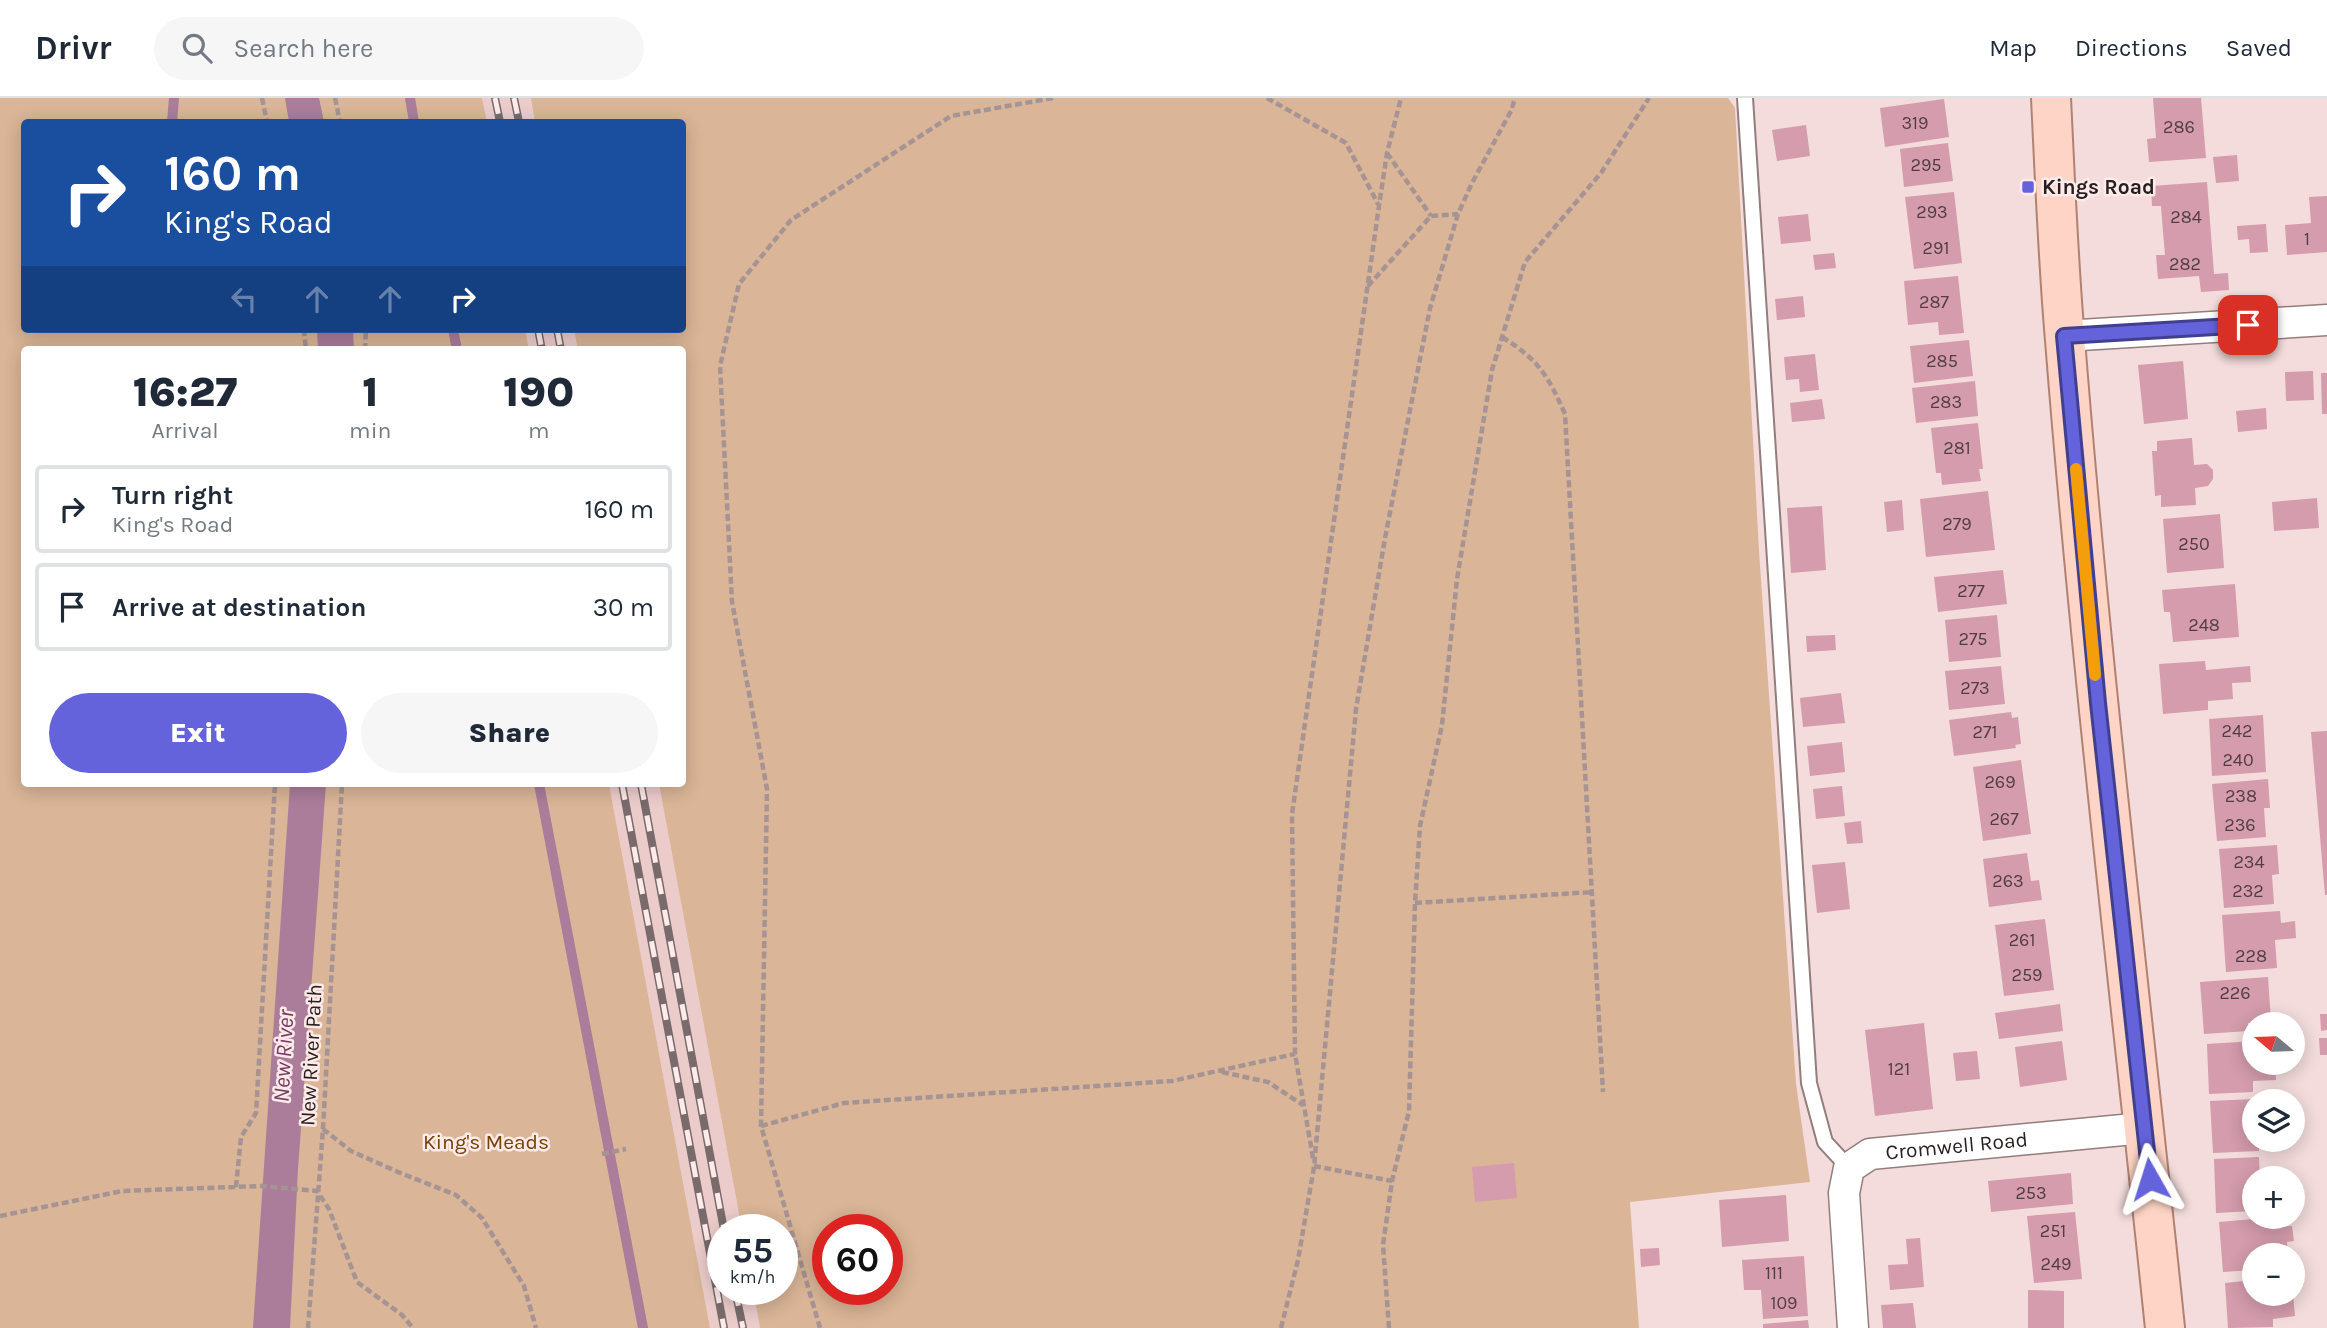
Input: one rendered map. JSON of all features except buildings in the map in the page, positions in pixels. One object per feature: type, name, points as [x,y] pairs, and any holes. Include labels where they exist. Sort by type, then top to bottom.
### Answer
[{"type":"main road","points":[[2051,98],[2064,336],[2098,703],[2165,1328]]},
{"type":"street","points":[[2064,336],[2327,320]]},
{"type":"street","name":"Cromwell Road","points":[[1849,1168],[1870,1154],[2144,1128]]},
{"type":"street","points":[[1849,1168],[1844,1193],[1853,1328]]},
{"type":"lane","points":[[1745,98],[1810,1083],[1825,1142],[1849,1168]]},
{"type":"path","points":[[262,98],[266,119]]},
{"type":"path","points":[[335,98],[339,119]]},
{"type":"path","points":[[820,1328],[761,1126],[767,789],[732,602],[720,366],[739,284],[791,220],[951,116],[1053,98]]},
{"type":"path","points":[[1267,98],[1346,143],[1379,206]]},
{"type":"path","points":[[1314,1167],[1295,1054],[1292,814],[1387,153],[1401,98]]},
{"type":"path","points":[[1281,1328],[1298,1260],[1314,1167],[1356,709],[1365,647],[1430,308],[1458,214],[1516,98]]},
{"type":"path","points":[[1389,1328],[1383,1245],[1392,1181],[1409,1111],[1420,826],[1442,725],[1457,579],[1492,370],[1525,262],[1601,173],[1649,98]]},
{"type":"path","points":[[1387,153],[1431,216]]},
{"type":"path","points":[[1367,287],[1431,216],[1458,214]]},
{"type":"path","points":[[1502,337],[1525,352],[1550,380],[1565,414],[1603,1091]]},
{"type":"path","points":[[236,1187],[241,1137],[256,1113],[275,787]]},
{"type":"path","name":"New River Path","points":[[307,1328],[323,1129],[342,787]]},
{"type":"path","points":[[1415,903],[1593,892]]},
{"type":"path","points":[[761,1126],[844,1103],[1172,1081],[1295,1054]]},
{"type":"path","points":[[1219,1071],[1268,1082],[1304,1106]]},
{"type":"path","points":[[323,1129],[351,1151],[456,1195],[482,1218],[524,1286],[536,1328]]},
{"type":"path","points":[[602,1154],[626,1149]]},
{"type":"path","points":[[1314,1167],[1392,1181]]},
{"type":"path","points":[[0,1216],[122,1191],[262,1186],[317,1191],[330,1209],[357,1282],[402,1315],[413,1328]]},
{"type":"shaded area","points":[[482,98],[532,98],[536,119],[486,119]]},
{"type":"shaded area","points":[[526,333],[576,333],[578,346],[528,346]]},
{"type":"shaded area","points":[[610,787],[660,787],[739,1214],[707,1214],[707,1305],[756,1305],[760,1328],[710,1328]]},
{"type":"green space","name":"King's Meads","points":[[0,98],[482,98],[486,119],[21,119],[21,333],[526,333],[528,346],[21,346],[21,787],[610,787],[710,1328],[0,1328]]},
{"type":"green space","points":[[531,98],[1728,98],[1735,108],[1759,551],[1796,1084],[1810,1182],[1630,1202],[1639,1328],[760,1328],[756,1305],[798,1305],[798,1214],[739,1214],[660,787],[686,787],[686,346],[577,346],[575,333],[686,333],[686,119],[534,119]]},
{"type":"water","points":[[285,98],[319,98],[323,119],[288,119]]},
{"type":"water","points":[[317,333],[353,333],[354,346],[318,346]]},
{"type":"water","name":"New River","points":[[290,787],[326,787],[298,1169],[290,1328],[253,1328]]},
{"type":"waterway","points":[[172,119],[174,98]]},
{"type":"waterway","points":[[410,98],[414,119]]},
{"type":"waterway","points":[[454,333],[456,346]]},
{"type":"waterway","points":[[540,787],[643,1328]]},
{"type":"railway","points":[[495,98],[499,119]]},
{"type":"railway","points":[[514,98],[518,119]]},
{"type":"railway","points":[[539,333],[541,346]]},
{"type":"railway","points":[[558,333],[560,346]]},
{"type":"railway","points":[[623,787],[724,1328]]},
{"type":"railway","points":[[642,787],[721,1214]]},
{"type":"railway","points":[[738,1305],[743,1328]]},
{"type":"slow traffic","points":[[2076,469],[2095,675]]},
{"type":"place","name":"Kings Road","points":[[2028,187]]},
{"type":"route","points":[[2150,1179],[2117,893],[2064,336],[2248,325]]}]
